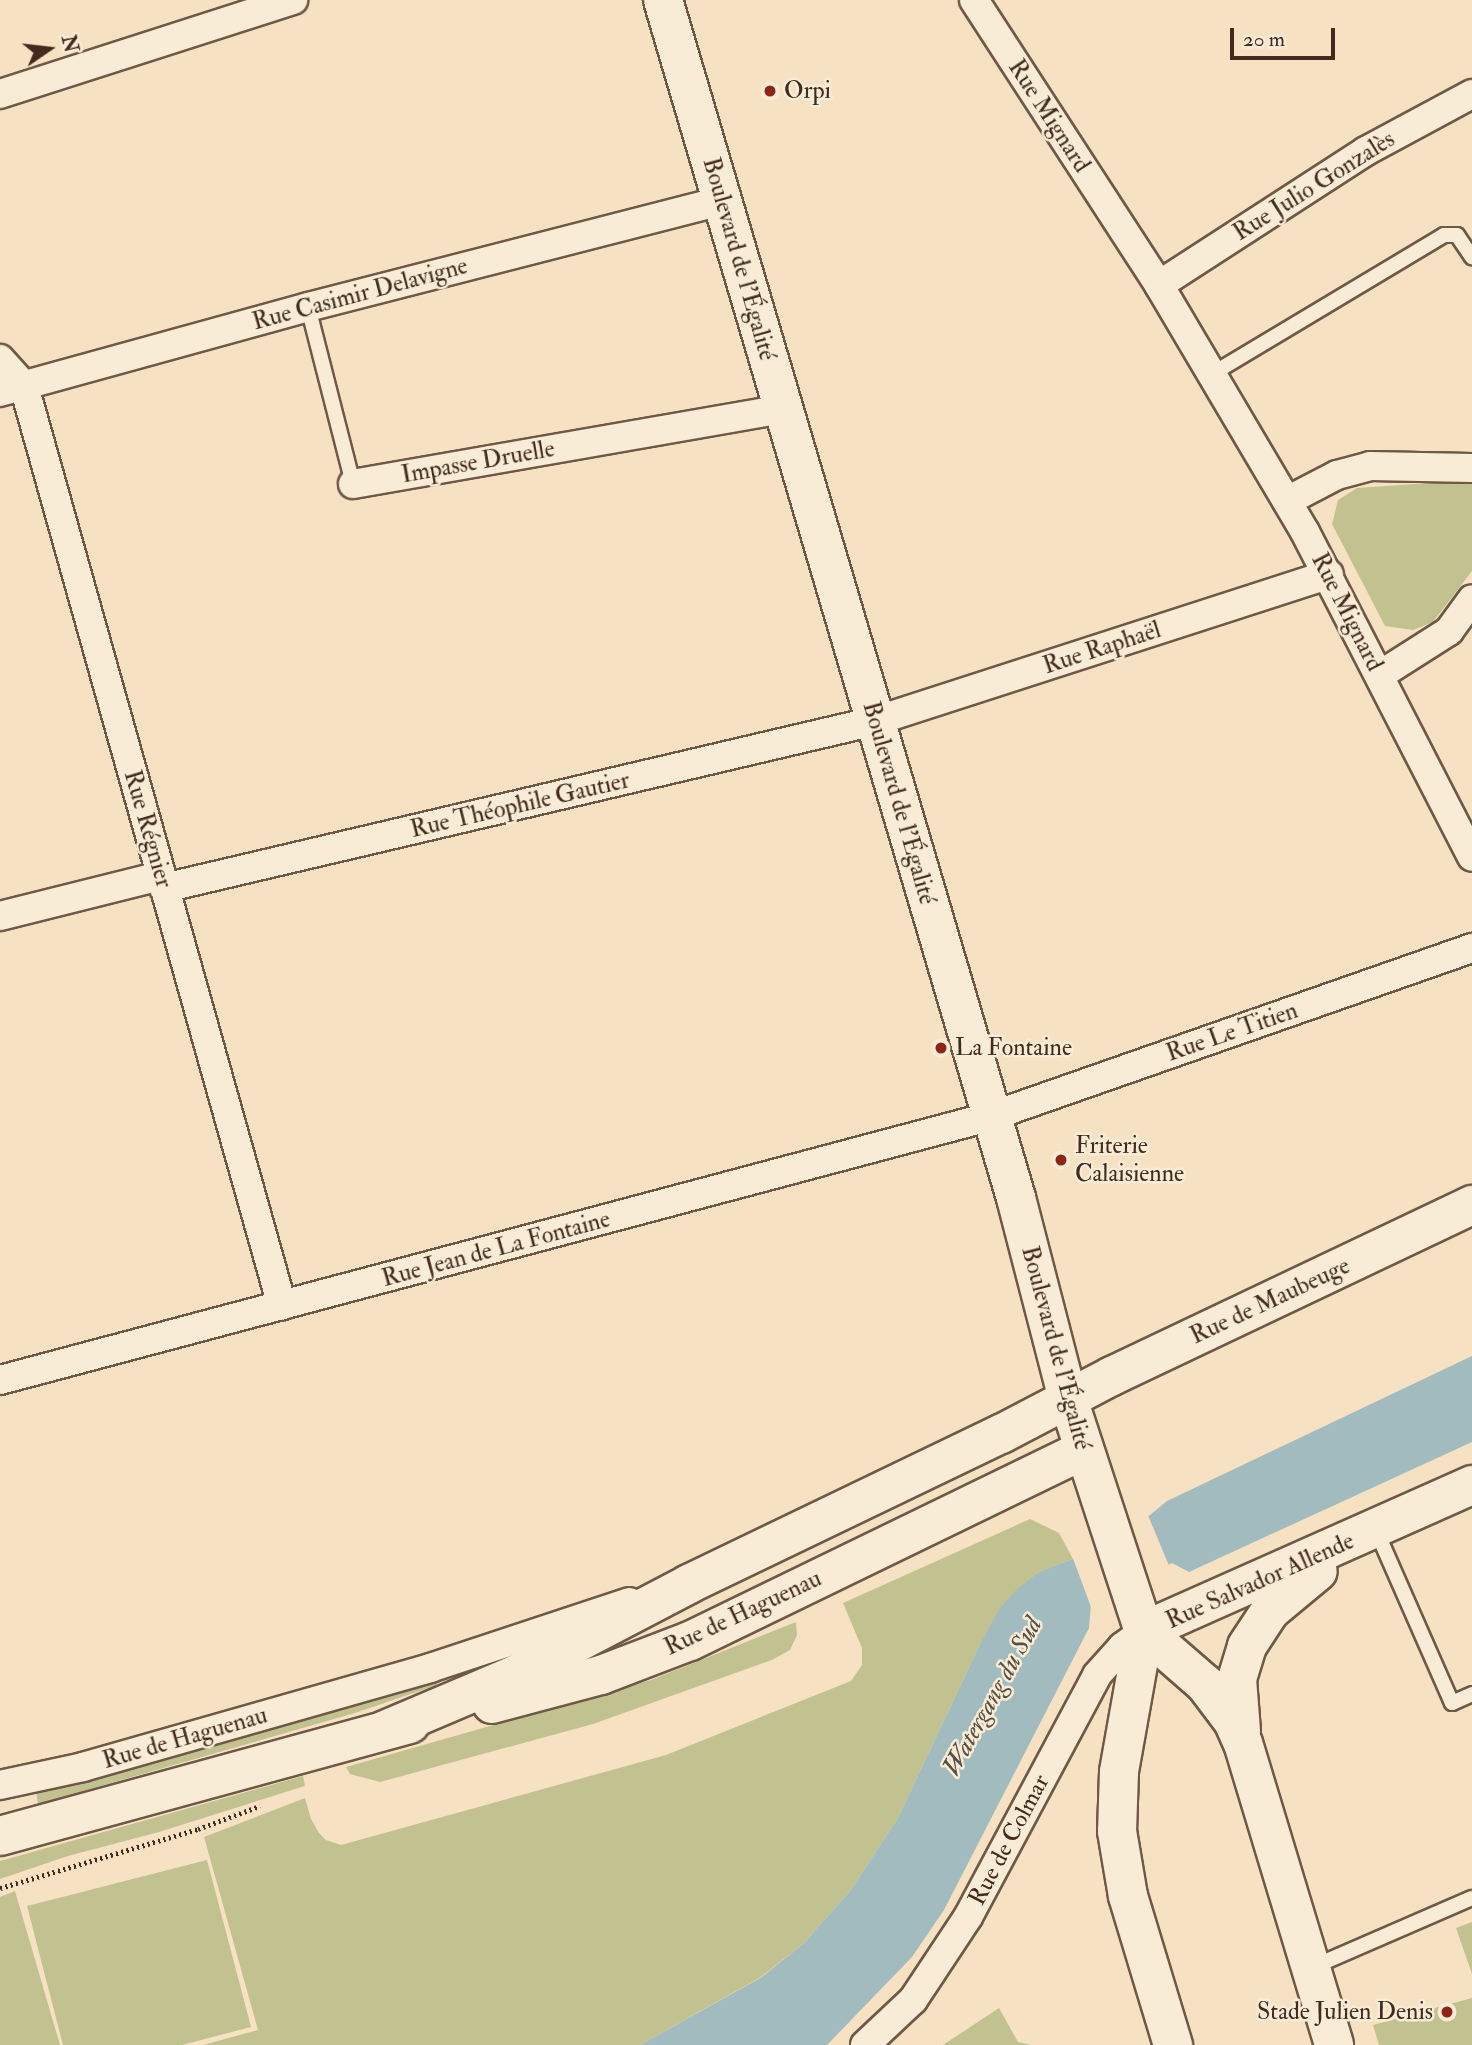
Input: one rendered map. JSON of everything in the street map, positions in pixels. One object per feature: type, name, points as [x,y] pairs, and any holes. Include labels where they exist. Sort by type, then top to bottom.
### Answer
[{"type":"street","name":"Boulevard de l'Égalité","points":[[663,0],[992,1116],[1047,1308],[1068,1399],[1088,1467],[1139,1618]]},
{"type":"street","name":"Rue Mignard","points":[[974,0],[1159,285],[1287,501],[1328,574],[1472,857]]},
{"type":"street","points":[[0,93],[281,2]]},
{"type":"street","name":"Rue Julio Gonzalès","points":[[1159,285],[1366,151],[1472,94]]},
{"type":"street","name":"Rue Casimir Delavigne","points":[[12,389],[309,307],[722,201]]},
{"type":"street","name":"Rue Régnier","points":[[0,359],[12,389],[163,882],[282,1306]]},
{"type":"street","name":"Impasse Druelle","points":[[353,484],[783,409]]},
{"type":"street","points":[[1287,501],[1337,475],[1370,466],[1472,468]]},
{"type":"street","name":"Rue Raphaël","points":[[875,721],[1328,574]]},
{"type":"street","points":[[1380,675],[1449,631],[1472,600]]},
{"type":"street","name":"Rue Théophile Gautier","points":[[0,916],[163,882],[875,721]]},
{"type":"street","name":"Rue Le Titien","points":[[992,1116],[1472,948]]},
{"type":"street","name":"Rue Jean de La Fontaine","points":[[0,1380],[992,1116]]},
{"type":"street","name":"Rue de Maubeuge","points":[[1068,1399],[1472,1205]]},
{"type":"street","name":"Rue de Haguenau","points":[[385,1730],[517,1674],[689,1584],[1068,1399]]},
{"type":"street","name":"Rue de Haguenau","points":[[0,1836],[385,1730],[564,1686],[656,1655],[1088,1467]]},
{"type":"street","name":"Rue Salvador Allende","points":[[1139,1618],[1376,1530],[1472,1485]]},
{"type":"street","name":"Rue Salvador Allende","points":[[1243,1743],[1237,1702],[1237,1679],[1247,1646],[1256,1629],[1284,1597],[1376,1530]]},
{"type":"street","name":"Rue de Haguenau","points":[[0,1785],[83,1767],[430,1668],[689,1584]]},
{"type":"street","points":[[1139,1618],[1205,1684],[1227,1712],[1243,1743],[1337,2044]]},
{"type":"street","points":[[1139,1618],[1119,1772],[1117,1831],[1128,1896],[1173,2045]]},
{"type":"street","name":"Rue de Colmar","points":[[865,2045],[913,2000],[963,1925],[1097,1675],[1122,1647],[1139,1618]]},
{"type":"lane","points":[[1212,374],[1444,235],[1457,235],[1472,257]]},
{"type":"lane","name":"Impasse Druelle","points":[[309,307],[353,484]]},
{"type":"lane","points":[[1376,1530],[1452,1703],[1472,1694]]},
{"type":"lane","points":[[1312,1967],[1472,1898]]},
{"type":"path","points":[[0,1888],[198,1829],[273,1802]]},
{"type":"green space","points":[[1472,480],[1472,571],[1433,622],[1413,630],[1385,626],[1332,524],[1338,500],[1357,488]]},
{"type":"green space","points":[[1030,1519],[1059,1533],[1073,1559],[1041,1571],[980,1644],[898,1818],[850,1891],[804,1943],[761,1977],[640,2045],[203,2045],[258,2030],[204,1837],[305,1798],[311,1819],[319,1833],[326,1840],[341,1845],[666,1755],[851,1681],[862,1665],[862,1648],[843,1603]]},
{"type":"green space","points":[[796,1622],[797,1635],[790,1650],[772,1660],[593,1724],[380,1782],[350,1774],[346,1767],[651,1680]]},
{"type":"green space","points":[[435,1680],[437,1685],[355,1713],[38,1804],[36,1792]]},
{"type":"green space","points":[[303,1776],[305,1786],[159,1832],[68,1856],[0,1879],[0,1861]]},
{"type":"green space","points":[[207,1860],[251,2027],[182,2045],[63,2045],[27,1906]]},
{"type":"green space","points":[[15,1891],[60,2045],[0,2045],[0,1897]]},
{"type":"green space","name":"Stade Julien Denis","points":[[1472,1922],[1472,1974],[1456,1928]]},
{"type":"green space","name":"Stade Julien Denis","points":[[1472,1998],[1472,2045],[1379,2045],[1373,2025]]},
{"type":"green space","points":[[999,2008],[1018,2042],[1031,2045],[943,2045]]},
{"type":"water","name":"Watergang du Sud","points":[[1472,1356],[1472,1442],[1189,1572],[1172,1563],[1091,1604],[1089,1628],[944,1910],[912,1957],[827,2045],[640,2045],[762,1977],[804,1943],[850,1891],[898,1818],[980,1644],[1000,1608],[1017,1589],[1041,1571],[1073,1559],[1150,1515],[1167,1501]]},
{"type":"pier","points":[[1147,1513],[1170,1568],[1095,1607],[1094,1615],[1072,1556]]},
{"type":"place","name":"Orpi","points":[[770,91]]},
{"type":"place","name":"La Fontaine","points":[[941,1048]]},
{"type":"place","name":"Friterie Calaisienne","points":[[1061,1160]]},
{"type":"place","name":"Stade Julien Denis","points":[[1447,2012]]}]
